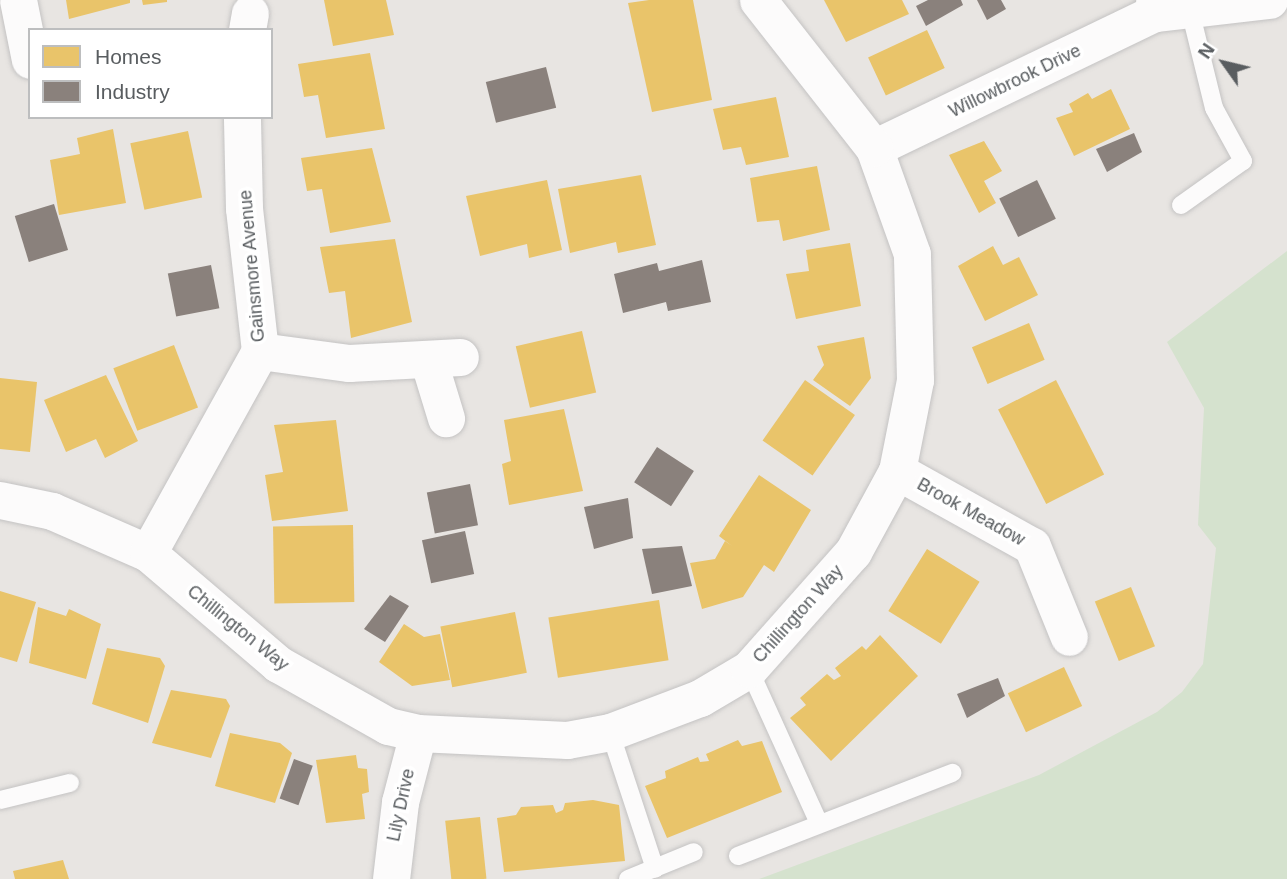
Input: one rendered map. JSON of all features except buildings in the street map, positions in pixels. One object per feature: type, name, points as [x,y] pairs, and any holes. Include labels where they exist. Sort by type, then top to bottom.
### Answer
[{"type":"street","points":[[18,0],[28,50]]},
{"type":"street","name":"Chillington Way","points":[[0,500],[52,511],[148,553],[278,664],[388,726],[418,733],[567,740],[610,732],[700,698],[748,669],[853,552],[897,471],[915,380],[912,254],[874,148],[758,0]]},
{"type":"street","name":"Willowbrook Drive","points":[[874,148],[1166,8],[1269,0]]},
{"type":"street","name":"Gainsmore Avenue","points":[[148,553],[260,351],[244,208],[242,119]]},
{"type":"street","points":[[260,351],[349,363],[444,358],[446,418]]},
{"type":"street","name":"Brook Meadow","points":[[897,471],[1032,546],[1069,637]]},
{"type":"street","name":"Lily Drive","points":[[391,879],[397,814],[418,733]]},
{"type":"lane","points":[[1166,8],[1243,161],[1181,205]]},
{"type":"lane","points":[[748,669],[819,824]]},
{"type":"lane","points":[[610,732],[654,869]]},
{"type":"lane","points":[[738,856],[952,773]]},
{"type":"lane","points":[[0,800],[70,783]]},
{"type":"lane","points":[[628,879],[694,852]]},
{"type":"green space","points":[[1287,251],[1287,879],[759,879],[1039,775],[1157,712],[1182,692],[1203,664],[1216,548],[1198,525],[1204,408],[1167,342]]}]
